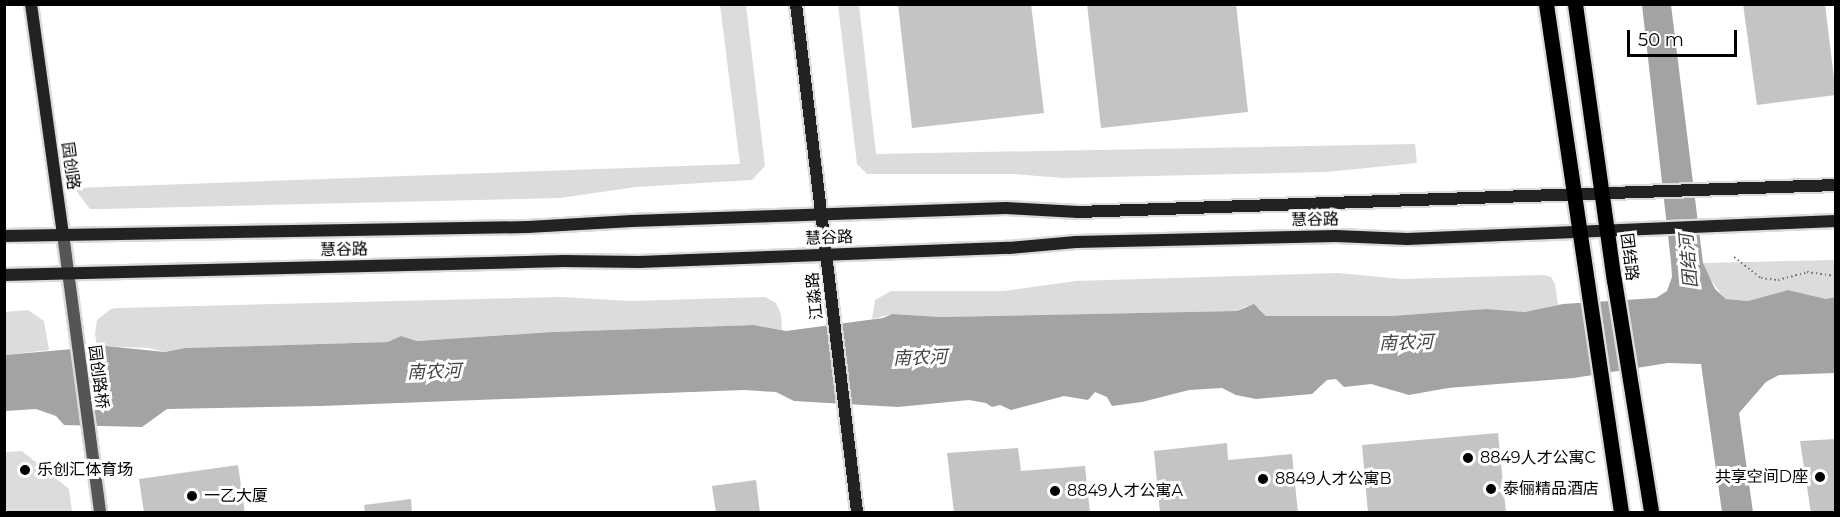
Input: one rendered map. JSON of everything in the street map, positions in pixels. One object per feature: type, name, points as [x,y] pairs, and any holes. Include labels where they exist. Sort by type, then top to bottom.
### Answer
[{"type":"main road","name":"园创路","points":[[31,4],[63,234]]},
{"type":"main road","name":"江淼路","points":[[796,4],[857,513]]},
{"type":"main road","points":[[1546,4],[1579,233],[1589,282],[1621,513]]},
{"type":"main road","name":"团结路","points":[[1575,4],[1614,280],[1651,513]]},
{"type":"main road","name":"慧谷路","points":[[4,236],[528,227],[632,221],[1006,208],[1078,212],[1710,187],[1836,185]]},
{"type":"main road","name":"慧谷路","points":[[4,275],[564,261],[639,262],[1009,248],[1076,242],[1336,236],[1407,238],[1579,233],[1836,221]]},
{"type":"street","name":"园创路","points":[[63,234],[76,333]]},
{"type":"street","name":"园创路桥","points":[[76,333],[100,513]]},
{"type":"path","points":[[1734,257],[1761,278],[1778,280],[1807,272],[1836,276]]},
{"type":"shaded area","points":[[720,5],[746,5],[765,166],[752,180],[636,187],[560,198],[103,209],[90,209],[74,188],[740,164]]},
{"type":"shaded area","points":[[838,5],[859,5],[876,154],[1415,144],[1417,163],[1326,172],[1063,178],[1013,174],[867,174],[857,164]]},
{"type":"shaded area","points":[[1835,260],[1835,297],[1826,299],[1788,290],[1749,301],[1725,299],[1707,275],[1703,263]]},
{"type":"shaded area","points":[[1338,273],[1401,279],[1544,275],[1551,277],[1555,284],[1558,305],[1526,312],[1486,309],[1391,316],[1266,316],[1259,308],[1246,306],[1237,311],[942,317],[892,314],[872,319],[875,300],[891,291],[1004,291],[1076,281]]},
{"type":"shaded area","points":[[561,297],[631,301],[765,297],[776,303],[781,314],[782,330],[754,325],[553,332],[417,341],[401,336],[389,342],[185,348],[165,352],[149,348],[97,346],[95,334],[97,320],[111,309],[118,308]]},
{"type":"shaded area","points":[[28,310],[44,321],[49,350],[5,355],[4,312]]},
{"type":"shaded area","name":"乐创汇体育场","points":[[22,451],[69,489],[72,512],[5,512],[5,452]]},
{"type":"water","points":[[1642,5],[1671,5],[1703,263],[1715,289],[1726,299],[1748,301],[1788,290],[1826,299],[1835,297],[1835,373],[1779,375],[1766,382],[1739,413],[1753,512],[1722,512],[1701,364],[1668,363],[1574,378],[1448,388],[1409,395],[1371,384],[1344,387],[1336,379],[1327,380],[1312,394],[1256,399],[1236,395],[1222,388],[1189,390],[1142,402],[1112,406],[1107,397],[1095,392],[1088,400],[1064,396],[1011,410],[1000,405],[992,407],[986,403],[969,400],[898,407],[794,401],[776,392],[744,390],[321,406],[167,409],[142,427],[64,425],[56,416],[36,409],[5,411],[5,355],[106,346],[165,352],[185,348],[388,342],[401,336],[417,341],[553,332],[754,325],[786,331],[883,318],[892,314],[942,317],[1237,311],[1254,304],[1266,316],[1391,316],[1486,309],[1525,312],[1563,304],[1656,298],[1667,291],[1672,277]]},
{"type":"building","points":[[898,4],[1031,4],[1044,113],[912,128]]},
{"type":"building","points":[[1087,4],[1236,4],[1248,112],[1101,128]]},
{"type":"building","points":[[1743,4],[1825,4],[1836,95],[1757,105]]},
{"type":"building","points":[[1498,433],[1506,513],[1368,513],[1362,445]]},
{"type":"building","name":"共享空间D座","points":[[1836,439],[1836,513],[1811,513],[1800,441]]},
{"type":"building","points":[[1227,443],[1228,460],[1292,454],[1298,513],[1160,513],[1154,451]]},
{"type":"building","points":[[1018,448],[1021,471],[1085,466],[1090,513],[954,513],[947,453]]},
{"type":"building","name":"一乙大厦","points":[[238,465],[245,513],[144,513],[139,479]]},
{"type":"building","points":[[756,480],[760,513],[716,513],[712,486]]},
{"type":"building","points":[[411,499],[412,513],[365,513],[364,505]]},
{"type":"place","name":"8849人才公寓C","points":[[1468,458]]},
{"type":"place","name":"乐创汇体育场","points":[[25,470]]},
{"type":"place","name":"共享空间D座","points":[[1820,477]]},
{"type":"place","name":"8849人才公寓B","points":[[1263,479]]},
{"type":"place","name":"泰俪精品酒店","points":[[1491,489]]},
{"type":"place","name":"8849人才公寓A","points":[[1055,491]]},
{"type":"place","name":"一乙大厦","points":[[192,496]]},
{"type":"water label","name":"团结河","points":[[1689,261]]},
{"type":"water label","name":"南农河","points":[[1406,343]]},
{"type":"water label","name":"南农河","points":[[920,358]]},
{"type":"water label","name":"南农河","points":[[434,372]]}]
